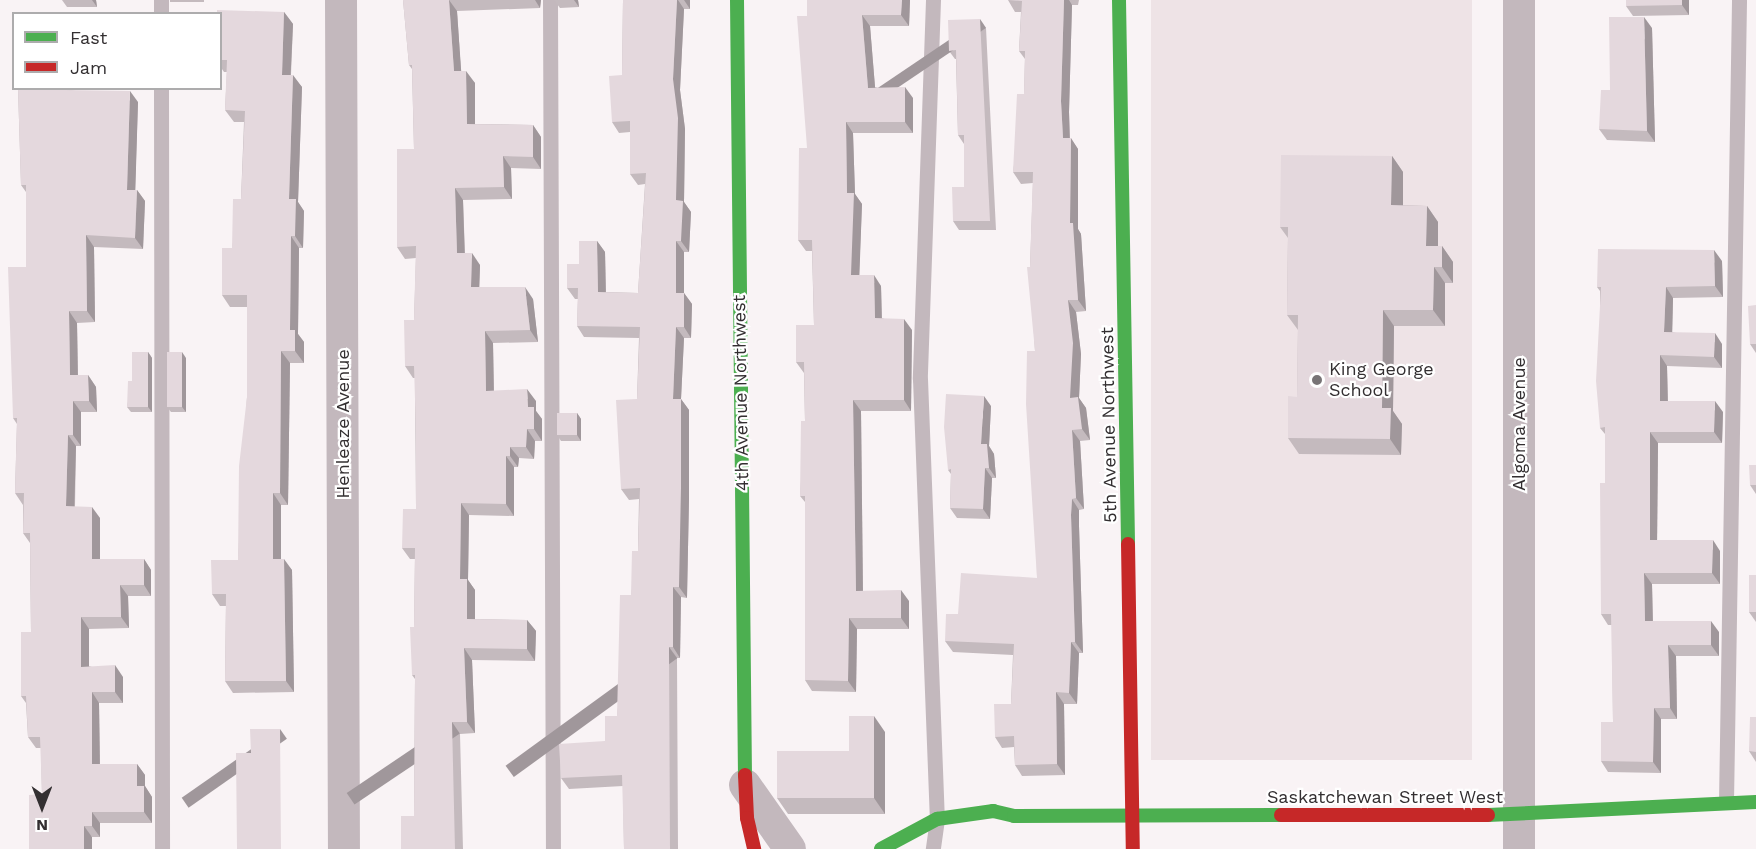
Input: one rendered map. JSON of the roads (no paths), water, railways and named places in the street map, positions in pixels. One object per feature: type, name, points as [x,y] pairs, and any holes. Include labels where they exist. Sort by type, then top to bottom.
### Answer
[{"type":"street","name":"Henleaze Avenue","points":[[341,0],[344,849]]},
{"type":"street","name":"4th Avenue Northwest","points":[[737,0],[745,785],[747,818],[754,849]]},
{"type":"street","name":"5th Avenue Northwest","points":[[1119,0],[1135,815],[1133,849]]},
{"type":"street","name":"Algoma Avenue","points":[[1519,0],[1519,849]]},
{"type":"street","points":[[745,785],[790,849]]},
{"type":"street","name":"Saskatchewan Street West","points":[[881,849],[937,819],[993,811],[1014,816],[1519,815],[1756,802]]},
{"type":"street","name":"Saskatchewan Street West","points":[[995,827],[1014,816]]},
{"type":"street","points":[[930,846],[953,834]]},
{"type":"lane","points":[[550,0],[553,849]]},
{"type":"lane","points":[[930,846],[937,819],[920,379],[933,0]]},
{"type":"lane","points":[[1726,802],[1740,0]]},
{"type":"lane","points":[[161,90],[162,849]]},
{"type":"place","name":"King George School","points":[[1317,380]]}]
